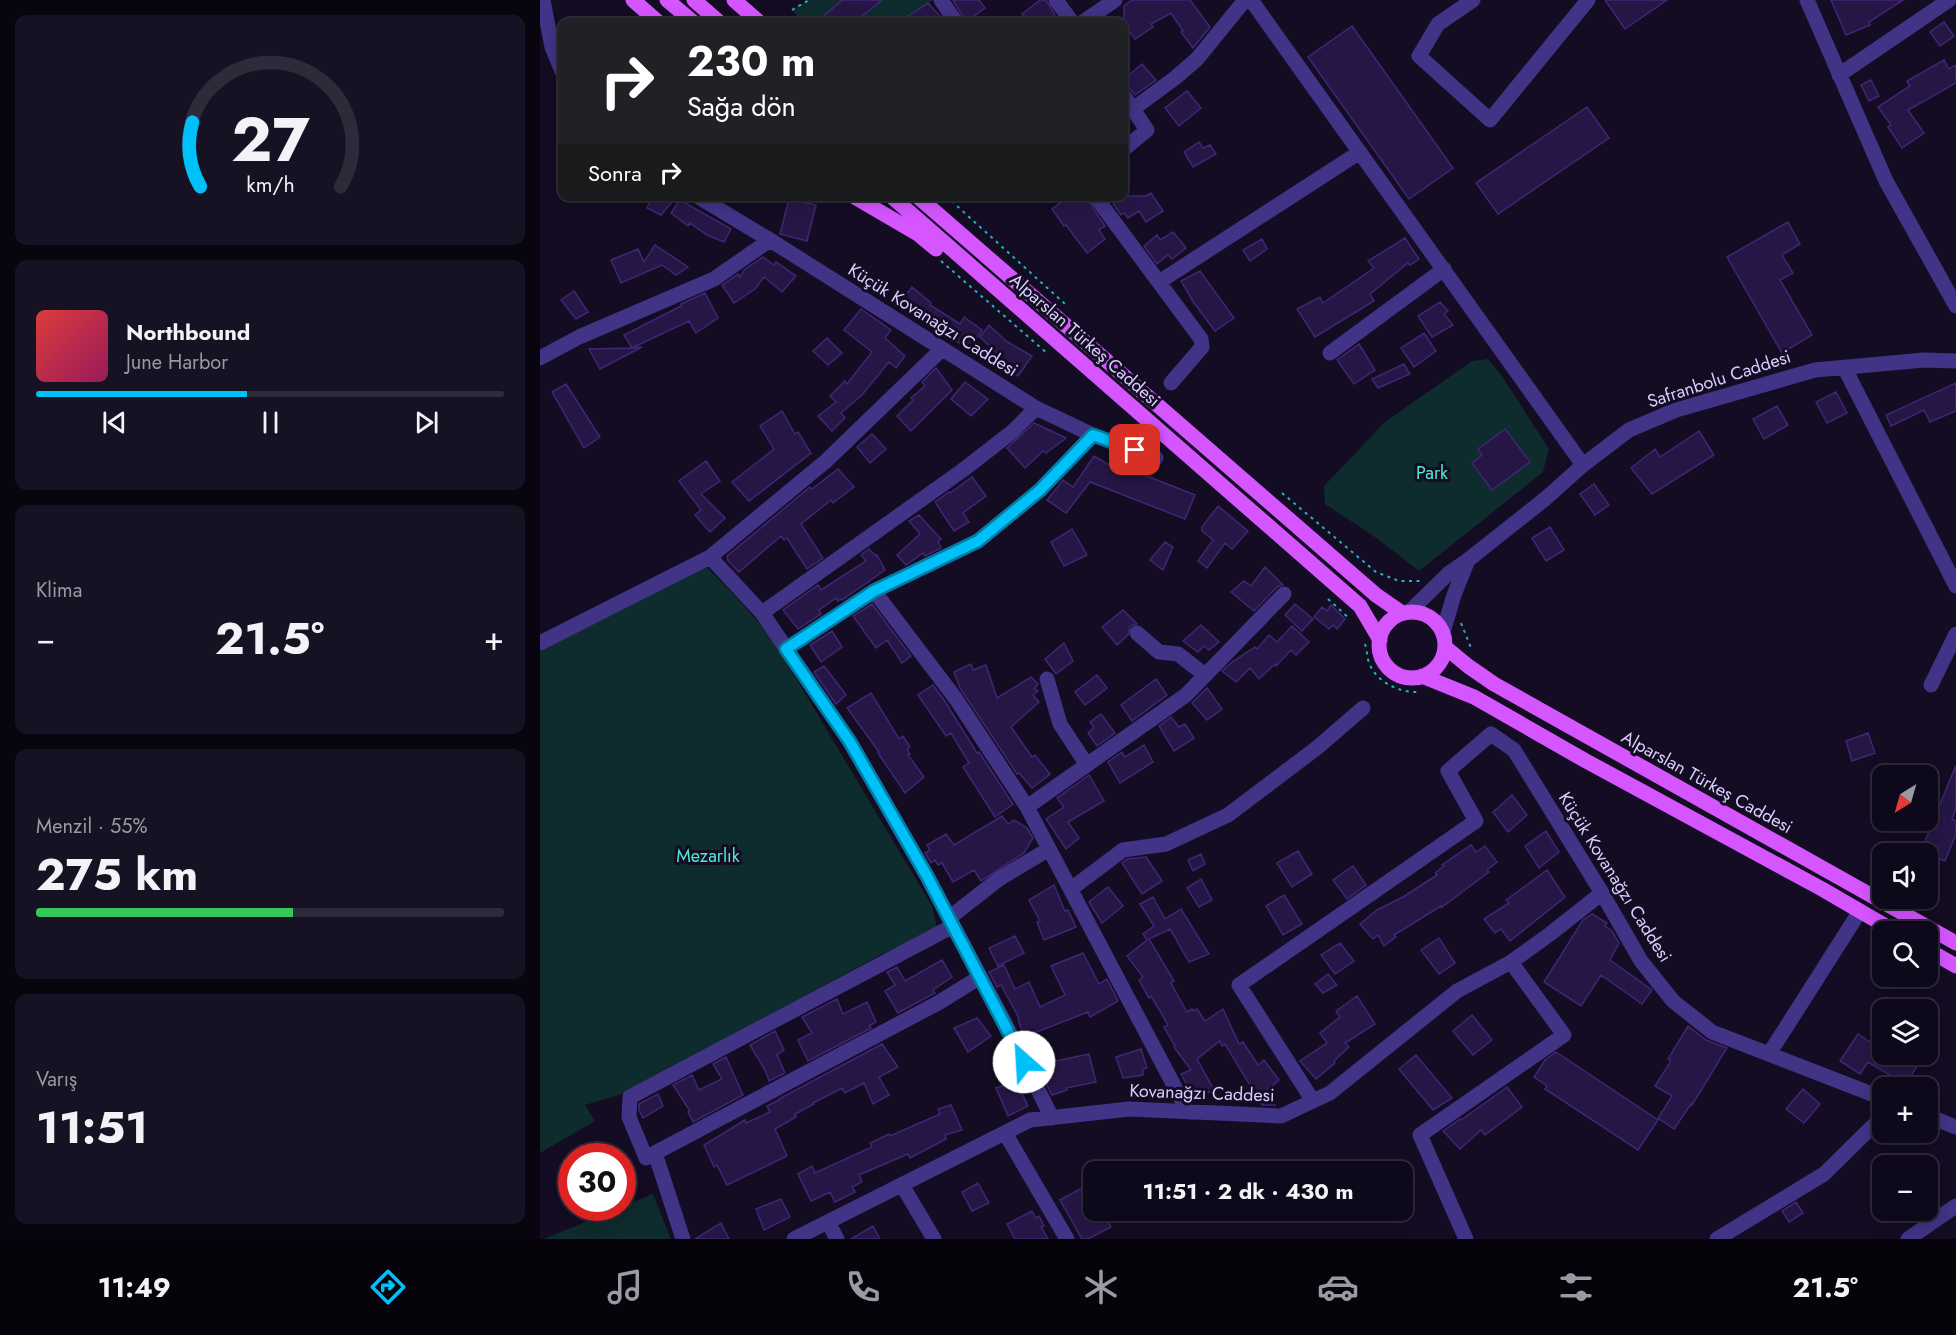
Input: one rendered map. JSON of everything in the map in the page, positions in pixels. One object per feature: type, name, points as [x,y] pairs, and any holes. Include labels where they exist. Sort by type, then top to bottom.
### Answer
[{"type":"main road","points":[[633,0],[653,18]]},
{"type":"main road","points":[[667,0],[688,18]]},
{"type":"main road","points":[[694,0],[714,18]]},
{"type":"main road","points":[[734,0],[754,18]]},
{"type":"main road","points":[[862,201],[918,234],[1036,335],[1069,353]]},
{"type":"main road","name":"Alparslan Türkeş Caddesi","points":[[897,201],[1360,606],[1380,640]]},
{"type":"main road","name":"Alparslan Türkeş Caddesi","points":[[923,201],[1376,595],[1406,613]]},
{"type":"main road","points":[[940,201],[1047,296],[1074,325],[1086,343]]},
{"type":"main road","points":[[1419,612],[1429,616],[1438,623],[1444,640],[1440,663],[1432,671],[1412,678],[1391,670],[1380,651],[1383,629],[1389,620],[1406,613],[1419,612]]},
{"type":"main road","name":"Alparslan Türkeş Caddesi","points":[[1444,640],[1468,666],[1494,684],[1956,943]]},
{"type":"main road","points":[[1422,676],[1474,697],[1877,921]]},
{"type":"main road","points":[[1938,956],[1956,966]]},
{"type":"street","points":[[543,0],[552,46],[558,62]]},
{"type":"street","points":[[941,0],[953,18]]},
{"type":"street","points":[[1056,0],[1069,18]]},
{"type":"street","points":[[1089,18],[1115,0]]},
{"type":"street","points":[[1133,110],[1197,59],[1245,0]]},
{"type":"street","points":[[1251,0],[1583,465]]},
{"type":"street","points":[[1473,0],[1438,24],[1419,56],[1490,120],[1588,0]]},
{"type":"street","points":[[1807,0],[1886,181],[1956,306]]},
{"type":"street","points":[[1839,75],[1949,0]]},
{"type":"street","points":[[1128,102],[1147,130],[1128,146]]},
{"type":"street","points":[[1159,282],[1360,152]]},
{"type":"street","name":"Küçük Kovanağzı Caddesi","points":[[705,201],[1036,408],[1093,435],[1156,458]]},
{"type":"street","points":[[1099,201],[1201,339],[1202,347],[1171,383]]},
{"type":"street","points":[[540,358],[579,337],[714,279],[770,240]]},
{"type":"street","points":[[1330,353],[1444,269]]},
{"type":"street","points":[[540,644],[710,558],[826,460],[941,350]]},
{"type":"street","name":"Safranbolu Caddesi","points":[[1406,613],[1456,567],[1468,560],[1629,430],[1676,410],[1815,370],[1924,360],[1956,361]]},
{"type":"street","points":[[1844,367],[1956,586]]},
{"type":"street","points":[[762,613],[963,470],[1012,432],[1036,408]]},
{"type":"street","points":[[786,649],[874,591],[978,541],[1040,490],[1093,435]]},
{"type":"street","points":[[710,558],[762,613],[850,742],[951,922],[1052,1118]]},
{"type":"street","points":[[1444,640],[1454,595],[1468,560]]},
{"type":"street","points":[[874,591],[956,699],[1027,807],[1188,1112]]},
{"type":"street","points":[[1027,807],[1186,695],[1284,594]]},
{"type":"street","points":[[1137,633],[1159,652],[1178,654],[1205,675]]},
{"type":"street","points":[[1931,685],[1956,634]]},
{"type":"street","points":[[1047,679],[1060,724],[1086,765]]},
{"type":"street","points":[[1071,889],[1123,850],[1166,844],[1228,815],[1317,747],[1363,708]]},
{"type":"street","name":"Küçük Kovanağzı Caddesi","points":[[1312,1101],[1239,985],[1476,821],[1448,771],[1491,734],[1514,750],[1602,893],[1641,962],[1673,1001],[1712,1032],[1872,1094]]},
{"type":"street","points":[[980,977],[938,1003],[646,1158],[629,1117],[630,1097],[951,922],[999,879],[1049,849]]},
{"type":"street","name":"Kovanağzı Caddesi","points":[[794,1239],[1029,1120],[1129,1109],[1281,1116],[1330,1093],[1457,991],[1511,962],[1602,893]]},
{"type":"street","points":[[1769,1054],[1860,911]]},
{"type":"street","points":[[1466,1239],[1420,1135],[1564,1035],[1511,962]]},
{"type":"street","points":[[1938,1120],[1956,1127]]},
{"type":"street","points":[[1717,1239],[1824,1174],[1872,1127]]},
{"type":"street","points":[[1005,1133],[1066,1239]]},
{"type":"street","points":[[655,1153],[683,1239]]},
{"type":"street","points":[[902,1185],[934,1239]]},
{"type":"street","points":[[1908,1239],[1956,1206]]},
{"type":"street","points":[[828,1222],[837,1239]]},
{"type":"path","points":[[792,10],[809,0]]},
{"type":"path","points":[[952,201],[1066,305]]},
{"type":"path","points":[[1280,490],[1376,572],[1399,581],[1421,580],[1434,586]]},
{"type":"path","points":[[1461,621],[1472,651]]},
{"type":"green space","points":[[809,0],[933,0],[906,18],[799,18],[792,10]]},
{"type":"green space","name":"Park","points":[[1488,359],[1502,376],[1549,449],[1543,472],[1419,571],[1375,537],[1325,504],[1324,486],[1385,422],[1472,361]]},
{"type":"green space","name":"Mezarlık","points":[[701,561],[772,638],[932,906],[938,931],[882,954],[626,1093],[585,1105],[595,1121],[540,1153],[540,648]]},
{"type":"green space","points":[[653,1194],[671,1239],[544,1239],[588,1221],[636,1221],[636,1201]]},
{"type":"building","points":[[842,0],[882,0],[860,18],[822,18]]},
{"type":"building","points":[[953,0],[979,0],[985,8],[971,18],[964,18]]},
{"type":"building","points":[[1040,0],[1046,0],[1055,15],[1051,18],[1026,18],[1022,14]]},
{"type":"building","points":[[1132,0],[1190,0],[1210,27],[1193,48],[1171,13],[1151,24],[1153,27],[1135,39],[1130,32],[1128,34],[1128,18],[1124,18],[1124,6]]},
{"type":"building","points":[[1605,0],[1667,0],[1625,29]]},
{"type":"building","points":[[1831,0],[1903,0],[1869,22],[1870,25],[1846,35]]},
{"type":"building","points":[[928,3],[941,18],[905,18]]},
{"type":"building","points":[[1944,22],[1954,36],[1940,46],[1930,32]]},
{"type":"building","points":[[1352,26],[1453,168],[1409,199],[1308,57]]},
{"type":"building","points":[[1944,60],[1949,69],[1956,65],[1956,83],[1908,110],[1924,133],[1902,148],[1888,127],[1891,125],[1878,107],[1910,86],[1907,81]]},
{"type":"building","points":[[1142,64],[1156,80],[1135,95],[1128,88],[1128,76]]},
{"type":"building","points":[[1871,80],[1879,96],[1869,101],[1861,85]]},
{"type":"building","points":[[1187,91],[1201,108],[1179,126],[1165,108]]},
{"type":"building","points":[[1587,107],[1609,138],[1498,214],[1476,183]]},
{"type":"building","points":[[1199,142],[1203,148],[1210,145],[1216,154],[1193,167],[1184,152]]},
{"type":"building","points":[[1151,193],[1163,211],[1146,222],[1139,211],[1128,218],[1124,213],[1121,215],[1111,201],[1128,201],[1128,196],[1146,196]]},
{"type":"building","points":[[650,201],[672,202],[661,215],[647,208]]},
{"type":"building","points":[[679,201],[682,201],[731,229],[724,242],[707,235],[690,223],[688,226],[671,213]]},
{"type":"building","points":[[788,201],[816,205],[807,241],[780,234]]},
{"type":"building","points":[[1063,201],[1088,201],[1105,226],[1099,230],[1105,239],[1087,253],[1052,209]]},
{"type":"building","points":[[1788,222],[1800,244],[1782,255],[1793,273],[1780,280],[1812,335],[1782,353],[1727,257]]},
{"type":"building","points":[[1173,232],[1186,248],[1172,259],[1168,255],[1157,264],[1144,246],[1157,235],[1160,240]]},
{"type":"building","points":[[1405,238],[1419,259],[1410,265],[1408,263],[1370,294],[1374,301],[1315,337],[1297,309],[1320,297],[1323,303],[1374,268],[1368,261]]},
{"type":"building","points":[[1262,239],[1267,249],[1250,261],[1243,250]]},
{"type":"building","points":[[655,245],[688,267],[676,275],[662,265],[621,283],[611,260],[638,249],[644,262]]},
{"type":"building","points":[[763,257],[774,265],[776,262],[796,276],[782,292],[764,277],[755,289],[734,303],[722,285],[738,274],[740,277],[744,270]]},
{"type":"building","points":[[1200,271],[1234,318],[1215,331],[1181,281]]},
{"type":"building","points":[[912,287],[931,303],[930,305],[960,324],[964,317],[982,330],[970,349],[946,337],[898,306]]},
{"type":"building","points":[[574,291],[588,312],[576,319],[561,300]]},
{"type":"building","points":[[705,293],[718,318],[696,333],[689,321],[632,348],[624,335]]},
{"type":"building","points":[[1440,302],[1448,311],[1444,314],[1453,325],[1432,337],[1418,316]]},
{"type":"building","points":[[861,309],[891,330],[885,338],[905,356],[896,368],[889,362],[862,395],[841,413],[845,418],[832,431],[818,416],[836,402],[830,396],[845,381],[847,384],[872,352],[844,330]]},
{"type":"building","points":[[989,325],[1006,341],[1032,356],[1018,376],[1001,367],[1005,361],[980,337]]},
{"type":"building","points":[[1424,333],[1436,351],[1414,367],[1401,348]]},
{"type":"building","points":[[827,338],[842,353],[828,365],[813,351]]},
{"type":"building","points":[[1359,344],[1375,370],[1354,384],[1337,360]]},
{"type":"building","points":[[642,347],[600,369],[589,349],[632,348]]},
{"type":"building","points":[[1404,364],[1410,374],[1378,388],[1372,379]]},
{"type":"building","points":[[936,368],[952,390],[911,431],[897,416],[913,400],[911,398],[925,386],[922,382]]},
{"type":"building","points":[[965,382],[988,399],[971,416],[951,399]]},
{"type":"building","points":[[1956,383],[1956,411],[1930,422],[1924,410],[1891,426],[1886,415]]},
{"type":"building","points":[[566,384],[600,437],[584,448],[552,392]]},
{"type":"building","points":[[1836,392],[1847,413],[1827,423],[1816,402]]},
{"type":"building","points":[[1777,406],[1788,425],[1764,439],[1753,419]]},
{"type":"building","points":[[782,411],[795,434],[798,432],[811,453],[749,501],[732,482],[774,449],[760,426]]},
{"type":"building","points":[[1034,423],[1066,438],[1046,453],[1043,451],[1025,468],[1007,448]]},
{"type":"building","points":[[1505,429],[1530,462],[1492,490],[1472,463],[1482,455],[1478,449]]},
{"type":"building","points":[[1699,431],[1714,455],[1652,494],[1631,468],[1655,449],[1660,457]]},
{"type":"building","points":[[872,434],[886,449],[870,463],[857,447]]},
{"type":"building","points":[[1094,456],[1111,466],[1116,457],[1139,468],[1137,472],[1195,495],[1185,519],[1090,482],[1066,513],[1047,500],[1063,480],[1073,487]]},
{"type":"building","points":[[706,461],[720,481],[701,494],[725,518],[710,532],[695,515],[701,510],[679,481]]},
{"type":"building","points":[[838,469],[854,487],[833,503],[831,500],[801,524],[823,558],[807,569],[787,538],[784,540],[781,536],[739,572],[728,561],[727,556],[810,487],[812,489]]},
{"type":"building","points":[[972,477],[986,496],[963,513],[969,522],[954,531],[935,502]]},
{"type":"building","points":[[1594,484],[1609,505],[1595,515],[1580,494]]},
{"type":"building","points":[[1218,506],[1248,531],[1232,549],[1225,543],[1207,568],[1198,561],[1213,540],[1202,531],[1202,527]]},
{"type":"building","points":[[919,515],[941,539],[938,541],[941,548],[925,556],[923,553],[906,565],[897,555],[920,534],[909,521]]},
{"type":"building","points":[[1550,527],[1564,550],[1546,561],[1532,538]]},
{"type":"building","points":[[1072,529],[1087,555],[1064,566],[1051,542]]},
{"type":"building","points":[[1165,542],[1173,547],[1163,570],[1150,560]]},
{"type":"building","points":[[869,549],[877,555],[885,570],[842,600],[838,601],[836,598],[819,610],[821,614],[798,629],[783,610],[818,585],[821,590],[866,561],[861,555]]},
{"type":"building","points":[[1265,567],[1283,585],[1277,587],[1254,611],[1231,592],[1244,581],[1251,586]]},
{"type":"building","points":[[872,604],[911,656],[902,663],[887,640],[876,648],[853,616]]},
{"type":"building","points":[[1295,604],[1313,619],[1302,631],[1285,615]]},
{"type":"building","points":[[1331,605],[1345,619],[1337,629],[1333,625],[1329,629],[1314,617],[1322,607],[1327,611]]},
{"type":"building","points":[[1123,610],[1137,624],[1130,626],[1128,635],[1117,645],[1102,627]]},
{"type":"building","points":[[1201,625],[1219,642],[1209,650],[1204,646],[1198,652],[1183,641]]},
{"type":"building","points":[[1292,626],[1309,642],[1296,655],[1291,650],[1259,679],[1250,668],[1236,682],[1222,671],[1255,647],[1257,649],[1269,635],[1277,642]]},
{"type":"building","points":[[832,631],[842,647],[821,662],[810,645]]},
{"type":"building","points":[[1064,643],[1073,661],[1056,674],[1045,659]]},
{"type":"building","points":[[971,664],[973,670],[986,665],[997,698],[1031,677],[1038,684],[1034,689],[1038,691],[1033,695],[1039,702],[1011,727],[1032,757],[1035,755],[1050,774],[1032,788],[1019,773],[1017,774],[960,688],[954,672]]},
{"type":"building","points":[[824,666],[846,695],[836,704],[814,672]]},
{"type":"building","points":[[1097,675],[1107,688],[1085,705],[1075,692]]},
{"type":"building","points":[[1156,679],[1167,695],[1132,721],[1121,705]]},
{"type":"building","points":[[933,685],[1013,804],[995,817],[963,767],[969,763],[951,733],[946,736],[918,695]]},
{"type":"building","points":[[1207,688],[1222,709],[1207,720],[1192,703]]},
{"type":"building","points":[[871,693],[899,739],[903,736],[910,747],[907,750],[910,754],[908,755],[924,777],[905,793],[847,708]]},
{"type":"building","points":[[1101,714],[1115,733],[1097,746],[1088,733],[1094,727],[1090,722]]},
{"type":"building","points":[[1171,717],[1179,727],[1185,724],[1194,738],[1174,751],[1159,726]]},
{"type":"building","points":[[1868,733],[1875,753],[1852,761],[1846,741]]},
{"type":"building","points":[[1144,745],[1153,762],[1120,783],[1108,762],[1122,752],[1125,757]]},
{"type":"building","points":[[1956,765],[1956,808],[1952,819],[1956,821],[1956,834],[1945,861],[1938,858],[1938,843],[1924,843],[1929,831],[1938,831],[1938,809]]},
{"type":"building","points":[[1089,775],[1104,801],[1068,822],[1079,838],[1066,849],[1046,819],[1064,807],[1057,798]]},
{"type":"building","points":[[1512,795],[1527,815],[1508,832],[1493,812]]},
{"type":"building","points":[[1002,816],[1008,824],[1014,820],[1027,828],[1033,838],[1024,853],[981,881],[974,870],[953,882],[942,863],[938,865],[935,860],[931,863],[925,853],[930,850],[927,845],[946,834],[954,845]]},
{"type":"building","points":[[1546,831],[1559,852],[1539,868],[1525,846]]},
{"type":"building","points":[[1471,845],[1476,852],[1485,846],[1497,862],[1487,870],[1489,872],[1442,907],[1394,935],[1396,937],[1384,946],[1378,935],[1373,939],[1360,924],[1377,910],[1403,897],[1437,875],[1435,873],[1444,866],[1442,865]]},
{"type":"building","points":[[1298,851],[1312,874],[1292,887],[1277,863]]},
{"type":"building","points":[[1201,854],[1205,864],[1193,871],[1188,860]]},
{"type":"building","points":[[1146,857],[1162,881],[1142,894],[1122,863],[1127,859]]},
{"type":"building","points":[[1353,866],[1366,885],[1347,899],[1333,880]]},
{"type":"building","points":[[1547,870],[1565,897],[1510,941],[1501,929],[1495,933],[1484,919],[1509,903],[1506,900]]},
{"type":"building","points":[[1201,879],[1212,900],[1199,907],[1187,888]]},
{"type":"building","points":[[1054,885],[1065,911],[1068,910],[1076,927],[1044,940],[1037,922],[1040,921],[1029,900]]},
{"type":"building","points":[[1108,887],[1123,906],[1102,923],[1089,902]]},
{"type":"building","points":[[1284,895],[1302,924],[1283,935],[1266,906]]},
{"type":"building","points":[[1153,897],[1165,919],[1181,909],[1209,954],[1189,962],[1170,929],[1149,939],[1174,981],[1171,983],[1187,1012],[1197,1009],[1205,1021],[1223,1009],[1239,1044],[1243,1042],[1258,1065],[1264,1060],[1279,1080],[1267,1090],[1275,1105],[1262,1105],[1225,1044],[1222,1046],[1220,1041],[1197,1059],[1214,1090],[1194,1098],[1181,1074],[1191,1070],[1174,1047],[1164,1027],[1168,1025],[1139,980],[1143,977],[1127,956],[1147,940],[1143,934],[1154,926],[1140,904]]},
{"type":"building","points":[[1592,914],[1607,923],[1605,926],[1612,931],[1619,943],[1610,960],[1652,990],[1642,1004],[1601,975],[1581,1006],[1544,982],[1583,920]]},
{"type":"building","points":[[1015,936],[1024,953],[998,966],[989,948]]},
{"type":"building","points":[[1439,938],[1455,963],[1439,974],[1421,950]]},
{"type":"building","points":[[1340,943],[1354,961],[1335,974],[1321,955]]},
{"type":"building","points":[[1083,953],[1099,984],[1107,979],[1118,1001],[1090,1017],[1088,1012],[1024,1037],[1019,1018],[1001,985],[997,987],[989,972],[1004,965],[1015,989],[1029,982],[1040,1007],[1065,995],[1051,966]]},
{"type":"building","points":[[942,960],[952,977],[933,990],[935,993],[898,1013],[885,991],[895,985],[887,972],[897,967],[905,981]]},
{"type":"building","points":[[1328,974],[1337,985],[1323,993],[1315,984]]},
{"type":"building","points":[[1357,996],[1375,1024],[1345,1043],[1349,1047],[1316,1079],[1300,1061],[1327,1043],[1320,1033],[1340,1017],[1336,1011]]},
{"type":"building","points":[[837,999],[843,1014],[867,1002],[876,1022],[869,1026],[871,1028],[808,1061],[798,1040],[812,1033],[802,1017]]},
{"type":"building","points":[[1472,1015],[1492,1040],[1473,1055],[1453,1031]]},
{"type":"building","points":[[977,1018],[991,1036],[968,1052],[954,1028]]},
{"type":"building","points":[[1688,1026],[1706,1040],[1727,1048],[1692,1105],[1674,1129],[1658,1118],[1672,1096],[1655,1086],[1671,1061],[1668,1059]]},
{"type":"building","points":[[775,1031],[784,1050],[777,1055],[785,1073],[769,1081],[750,1045]]},
{"type":"building","points":[[1858,1034],[1872,1043],[1872,1064],[1868,1062],[1860,1074],[1840,1061]]},
{"type":"building","points":[[882,1044],[898,1067],[879,1077],[889,1095],[873,1104],[864,1083],[845,1093],[842,1088],[813,1103],[795,1114],[796,1117],[775,1129],[787,1156],[727,1185],[717,1165],[714,1167],[704,1145],[745,1120],[746,1123],[770,1112],[767,1106]]},
{"type":"building","points":[[1141,1049],[1147,1068],[1143,1069],[1143,1075],[1123,1078],[1116,1057]]},
{"type":"building","points":[[1556,1052],[1658,1120],[1638,1150],[1545,1089],[1547,1086],[1534,1077],[1545,1060]]},
{"type":"building","points":[[1089,1054],[1096,1082],[1066,1088],[1067,1090],[1052,1095],[1035,1062],[1042,1067],[1055,1059],[1056,1061]]},
{"type":"building","points":[[1416,1055],[1452,1098],[1433,1110],[1399,1069]]},
{"type":"building","points":[[726,1057],[743,1095],[693,1122],[688,1112],[690,1111],[673,1085],[692,1075],[699,1090],[722,1079],[713,1064]]},
{"type":"building","points":[[1873,1065],[1918,1065],[1911,1077],[1893,1077]]},
{"type":"building","points":[[1016,1081],[1028,1106],[1008,1116],[996,1088]]},
{"type":"building","points":[[1507,1087],[1522,1107],[1485,1135],[1481,1130],[1460,1149],[1443,1131]]},
{"type":"building","points":[[1803,1089],[1820,1104],[1804,1123],[1786,1109]]},
{"type":"building","points":[[658,1094],[663,1106],[643,1118],[639,1104]]},
{"type":"building","points":[[951,1105],[962,1130],[945,1135],[946,1139],[910,1158],[908,1154],[859,1175],[862,1182],[852,1187],[855,1192],[835,1202],[830,1192],[811,1201],[798,1174],[812,1166],[815,1173],[872,1147],[870,1143],[889,1134],[890,1136],[940,1114],[938,1109]]},
{"type":"building","points":[[978,1183],[989,1203],[972,1211],[962,1192]]},
{"type":"building","points":[[1083,1187],[1083,1221],[1108,1221],[1111,1227],[1088,1239],[1082,1239],[1060,1200]]},
{"type":"building","points":[[781,1199],[790,1217],[764,1230],[756,1209]]},
{"type":"building","points":[[1796,1202],[1803,1213],[1789,1222],[1782,1211]]},
{"type":"building","points":[[1032,1211],[1036,1218],[1039,1216],[1044,1226],[1041,1227],[1048,1239],[1015,1239],[1007,1224]]},
{"type":"building","points":[[721,1223],[729,1239],[695,1239]]},
{"type":"building","points":[[873,1226],[880,1239],[851,1239]]},
{"type":"route","points":[[1024,1062],[927,876],[850,742],[786,649],[874,591],[978,541],[1040,490],[1093,435],[1135,450]]}]
